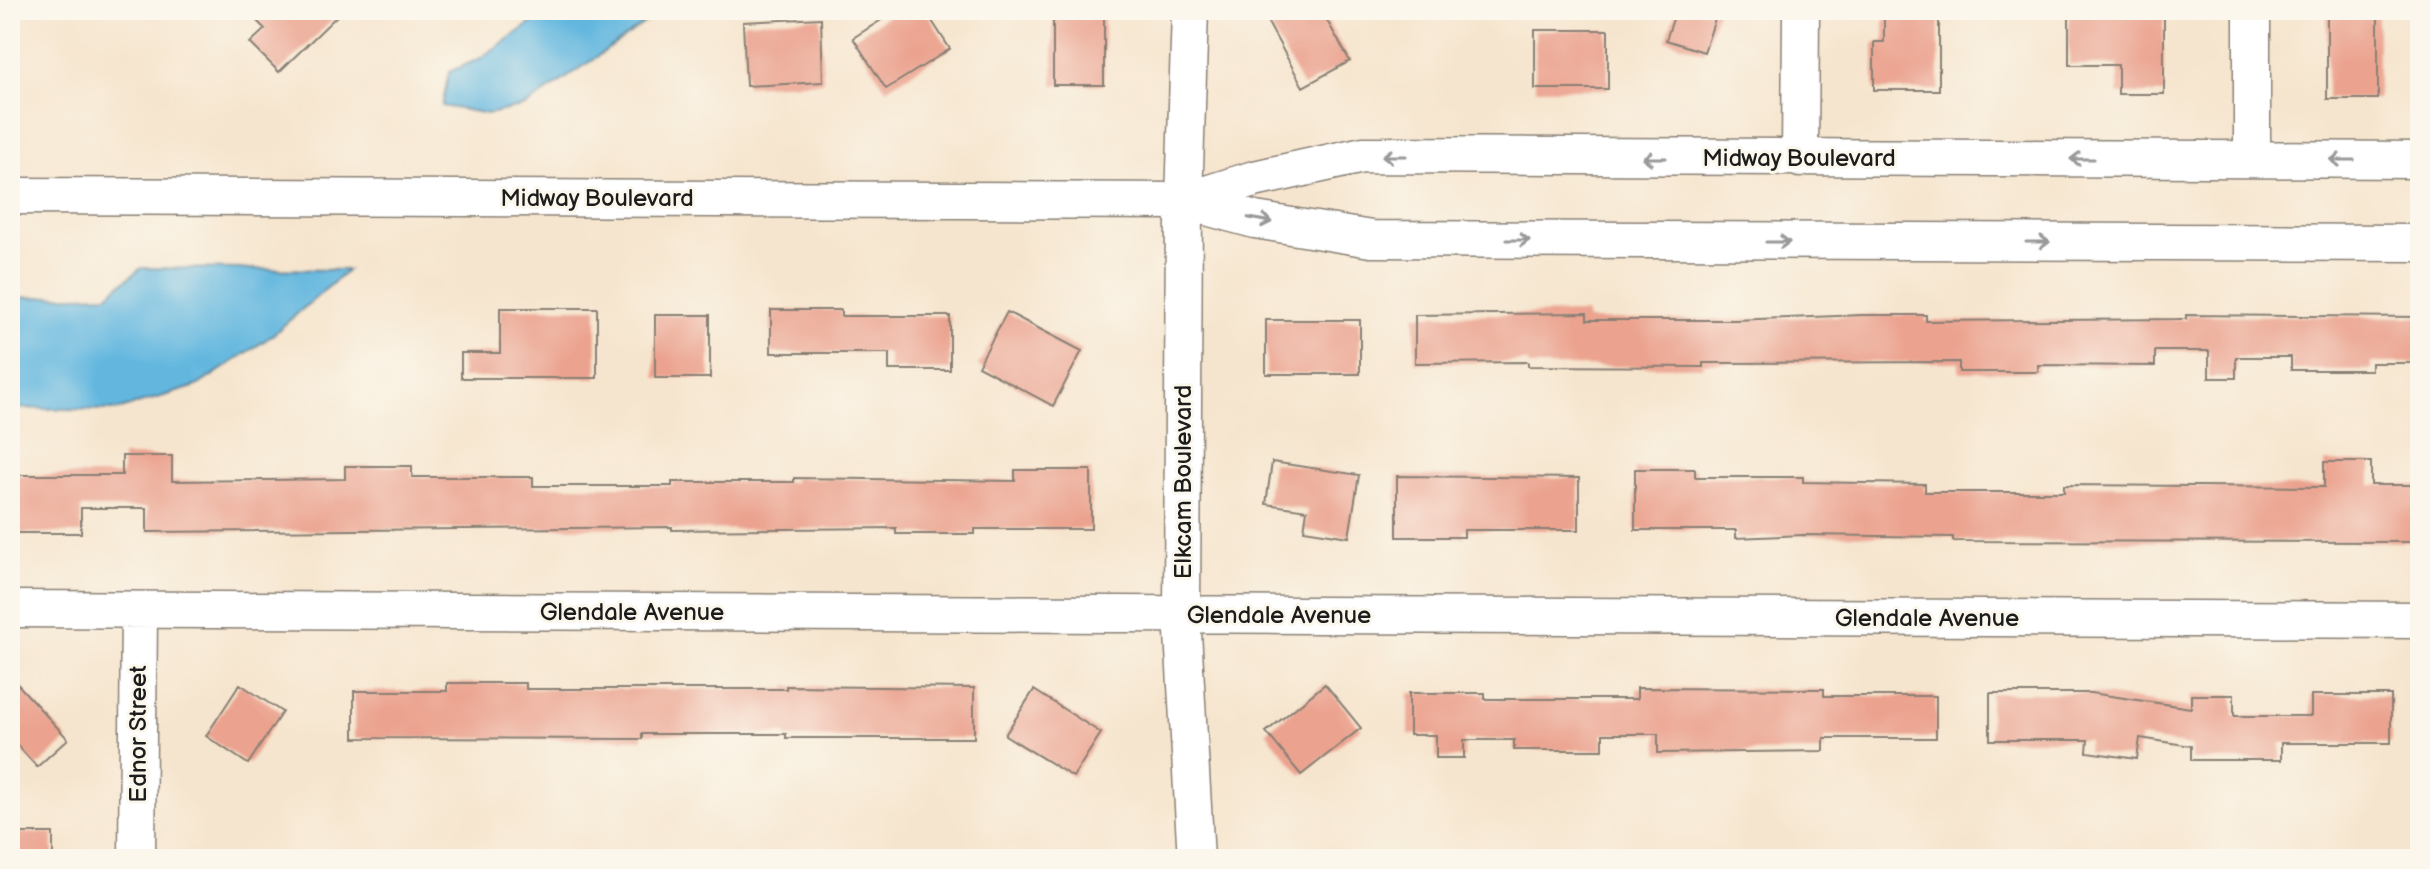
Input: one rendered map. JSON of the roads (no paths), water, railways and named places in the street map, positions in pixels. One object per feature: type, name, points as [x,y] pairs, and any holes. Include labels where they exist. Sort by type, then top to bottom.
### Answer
[{"type":"street","name":"Elkcam Boulevard","points":[[1190,10],[1184,201],[1182,615],[1196,859]]},
{"type":"street","points":[[1800,159],[1801,10]]},
{"type":"street","points":[[2252,10],[2252,159]]},
{"type":"street","name":"Midway Boulevard","points":[[1184,201],[1254,179],[1363,155],[2420,160]]},
{"type":"street","name":"Midway Boulevard","points":[[10,196],[1184,201],[1255,220],[1371,239],[2420,243]]},
{"type":"street","name":"Glendale Avenue","points":[[10,609],[2420,620]]},
{"type":"street","name":"Ednor Street","points":[[137,859],[139,610]]},
{"type":"water","points":[[550,10],[664,10],[526,106],[488,114],[442,106],[449,72],[479,59]]},
{"type":"water","points":[[141,268],[348,270],[270,337],[197,386],[117,410],[10,408],[10,298],[107,295]]}]
